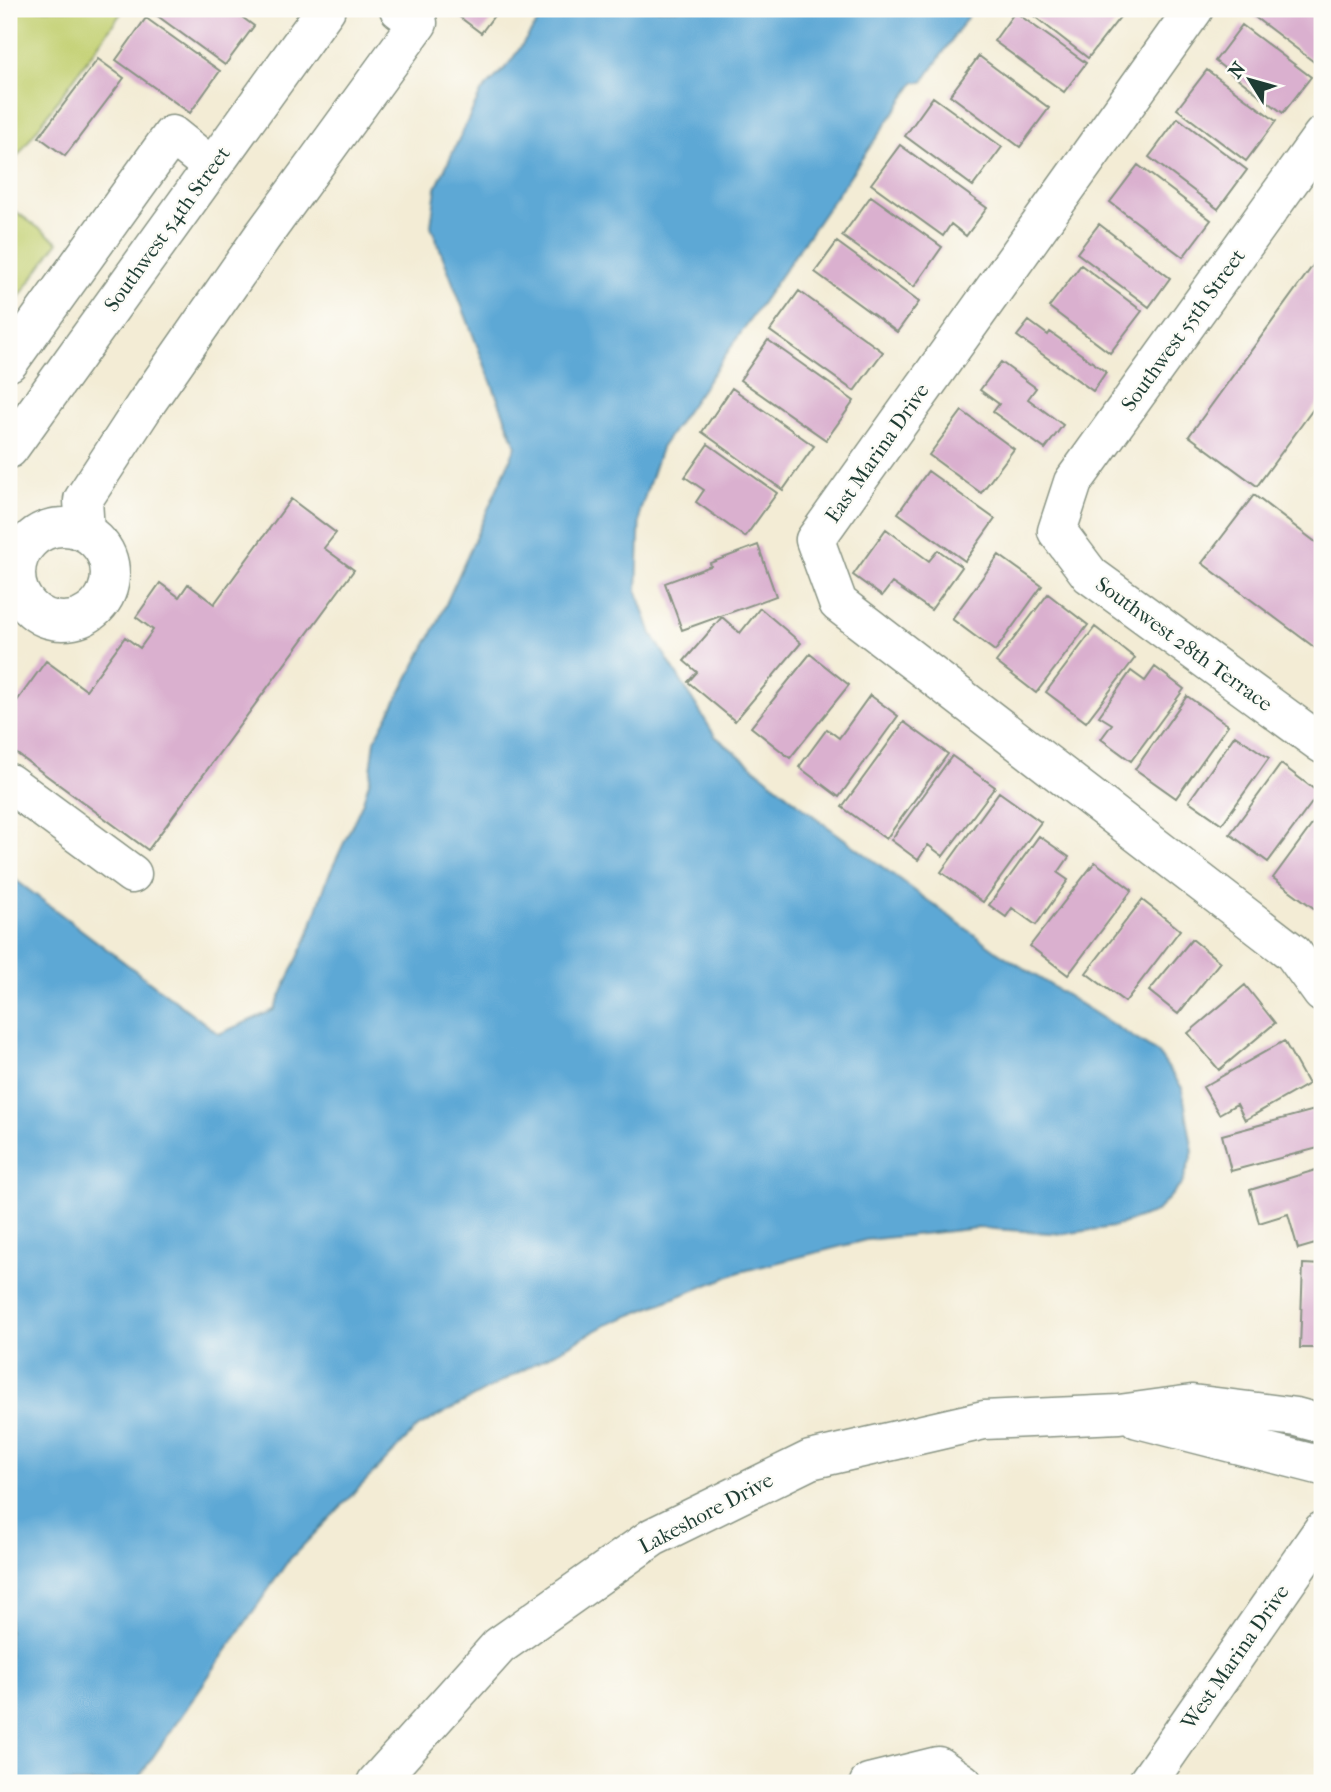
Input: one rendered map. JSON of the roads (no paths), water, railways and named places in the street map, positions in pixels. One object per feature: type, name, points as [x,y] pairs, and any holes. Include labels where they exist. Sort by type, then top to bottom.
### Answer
[{"type":"street","name":"Southwest 54th Street","points":[[9,449],[326,9]]},
{"type":"street","points":[[85,532],[83,500],[90,489],[262,237],[418,23],[399,9]]},
{"type":"street","name":"East Marina Drive","points":[[1194,9],[815,540],[838,603],[1293,953],[1322,993]]},
{"type":"street","points":[[9,362],[172,135],[212,167]]},
{"type":"street","name":"Southwest 55th Street","points":[[1057,531],[1073,482],[1322,136]]},
{"type":"street","points":[[53,527],[70,527],[85,532],[98,542],[107,556],[110,572],[108,589],[101,603],[88,614],[73,621],[57,621],[41,617],[14,599],[19,555],[18,538],[53,527]]},
{"type":"street","name":"Southwest 28th Terrace","points":[[1057,531],[1090,575],[1322,744]]},
{"type":"street","points":[[9,783],[132,874]]},
{"type":"street","name":"Lakeshore Drive","points":[[376,1783],[499,1646],[653,1536],[810,1460],[984,1420],[1119,1414],[1192,1404],[1296,1417],[1322,1424]]},
{"type":"street","name":"Lakeshore Drive","points":[[1119,1414],[1322,1466]]},
{"type":"street","name":"West Marina Drive","points":[[1147,1783],[1322,1531]]},
{"type":"street","points":[[869,1783],[937,1766],[963,1783]]},
{"type":"water","points":[[547,9],[973,9],[923,82],[915,82],[661,448],[640,511],[637,591],[652,634],[715,736],[820,821],[998,952],[1158,1053],[1182,1088],[1193,1152],[1182,1184],[1156,1212],[1113,1227],[1064,1234],[979,1228],[866,1240],[740,1272],[606,1325],[418,1427],[288,1561],[135,1783],[9,1783],[9,875],[219,1034],[274,1010],[308,936],[328,877],[362,804],[370,779],[375,740],[438,622],[516,446],[431,226],[436,188],[481,92],[508,65]]}]
